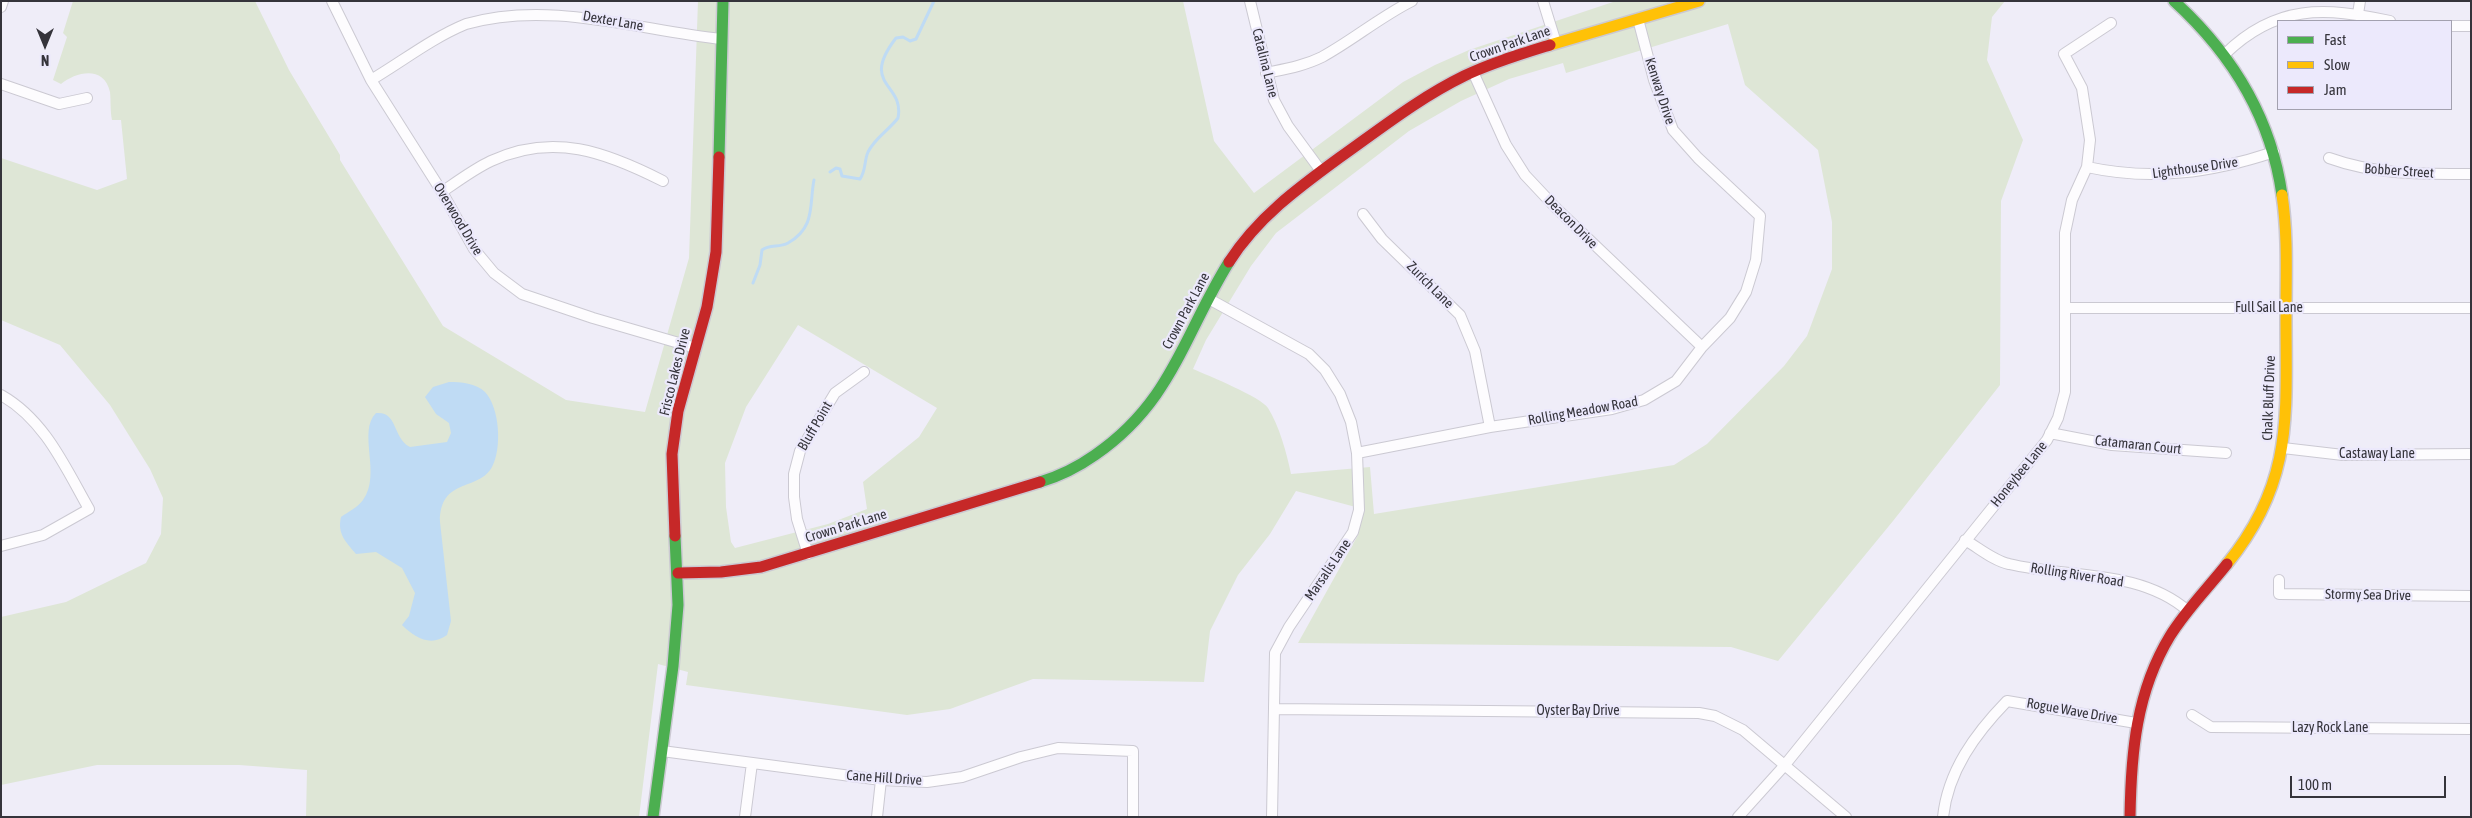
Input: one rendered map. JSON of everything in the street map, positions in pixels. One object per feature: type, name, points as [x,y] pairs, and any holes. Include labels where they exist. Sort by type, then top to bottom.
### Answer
[{"type":"street","points":[[1,7],[3,1]]},
{"type":"street","name":"Overwood Drive","points":[[332,1],[371,80],[442,192],[474,249],[494,273],[522,294],[593,318],[696,348]]},
{"type":"street","name":"Frisco Lakes Drive","points":[[653,817],[673,666],[678,605],[672,454],[678,411],[707,307],[716,252],[723,1]]},
{"type":"street","name":"Catalina Lane","points":[[1250,1],[1274,100],[1282,118],[1321,172]]},
{"type":"street","points":[[1266,73],[1303,64],[1322,57],[1380,18],[1412,1]]},
{"type":"street","points":[[1543,1],[1556,43]]},
{"type":"street","name":"Crown Park Lane","points":[[678,573],[722,572],[761,567],[1055,478],[1086,463],[1118,440],[1142,415],[1166,382],[1229,262],[1251,232],[1268,213],[1321,172],[1422,99],[1473,72],[1556,43],[1699,1]]},
{"type":"street","name":"Chalk Bluff Drive","points":[[2130,817],[2132,747],[2136,723],[2150,673],[2166,642],[2188,611],[2223,570],[2258,521],[2278,474],[2286,430],[2284,211],[2274,152],[2254,102],[2225,54],[2195,19],[2174,1]]},
{"type":"street","points":[[2358,14],[2360,1]]},
{"type":"street","points":[[2278,20],[2285,17],[2321,11],[2358,14],[2385,20]]},
{"type":"street","name":"Dexter Lane","points":[[371,80],[429,42],[468,24],[517,12],[608,17],[681,34],[721,39]]},
{"type":"street","name":"Kenway Drive","points":[[1638,19],[1654,80],[1673,130],[1698,158],[1760,216]]},
{"type":"street","points":[[2225,54],[2252,32],[2277,21]]},
{"type":"street","name":"Honeybee Lane","points":[[1738,817],[1784,766],[2050,434],[2058,418],[2065,392],[2067,308],[2065,233],[2072,200],[2087,167],[2090,140],[2082,88],[2064,54],[2111,22]]},
{"type":"street","points":[[2452,26],[2471,26]]},
{"type":"street","name":"Deacon Drive","points":[[1473,72],[1506,145],[1525,175],[1702,347]]},
{"type":"street","points":[[1,84],[59,104],[87,98]]},
{"type":"street","points":[[442,192],[490,161],[513,152],[540,147],[570,146],[631,165],[663,181]]},
{"type":"street","name":"Lighthouse Drive","points":[[2087,167],[2120,174],[2164,174],[2223,167],[2274,152]]},
{"type":"street","name":"Bobber Street","points":[[2329,158],[2356,167],[2385,172],[2471,174]]},
{"type":"street","name":"Zurich Lane","points":[[1363,214],[1382,239],[1460,315],[1475,350],[1490,427]]},
{"type":"street","name":"Rolling Meadow Road","points":[[1356,453],[1490,427],[1612,409],[1644,400],[1676,381],[1702,347],[1730,318],[1746,292],[1756,260],[1760,216]]},
{"type":"street","name":"Marsalis Lane","points":[[1209,298],[1309,354],[1324,370],[1340,394],[1351,422],[1356,453],[1358,510],[1353,532],[1289,627],[1275,653],[1272,817]]},
{"type":"street","name":"Full Sail Lane","points":[[2067,308],[2471,308]]},
{"type":"street","name":"Bluff Point","points":[[808,554],[797,519],[794,497],[794,474],[800,451],[835,393],[864,372]]},
{"type":"street","points":[[1,395],[32,418],[48,437],[89,509],[43,535],[1,546]]},
{"type":"street","name":"Catamaran Court","points":[[2050,434],[2112,445],[2226,453]]},
{"type":"street","name":"Castaway Lane","points":[[2283,448],[2327,454],[2471,454]]},
{"type":"street","name":"Rolling River Road","points":[[1965,540],[2007,564],[2124,581],[2159,591],[2175,600],[2188,611]]},
{"type":"street","name":"Stormy Sea Drive","points":[[2279,580],[2279,594],[2471,596]]},
{"type":"street","name":"Rogue Wave Drive","points":[[1943,817],[1949,782],[1957,766],[1970,746],[2007,701],[2136,723]]},
{"type":"street","name":"Oyster Bay Drive","points":[[1274,709],[1699,712],[1722,719],[1743,730],[1846,817]]},
{"type":"street","name":"Lazy Rock Lane","points":[[2192,715],[2211,727],[2471,729]]},
{"type":"street","name":"Cane Hill Drive","points":[[662,751],[881,780],[928,782],[962,777],[1021,757],[1058,748],[1134,751],[1134,817]]},
{"type":"street","points":[[745,817],[752,763]]},
{"type":"street","points":[[877,817],[881,780]]},
{"type":"green space","points":[[73,1],[255,1],[289,70],[340,155],[340,160],[443,326],[566,400],[645,412],[689,258],[698,1],[1183,1],[1214,141],[1254,193],[1403,82],[1435,65],[1469,50],[1616,1],[2005,1],[1992,17],[1987,60],[2023,140],[2001,201],[2000,385],[1893,521],[1778,661],[1731,647],[1298,643],[1358,535],[1363,509],[1296,491],[1270,534],[1238,575],[1210,631],[1204,682],[1033,679],[950,709],[907,715],[686,685],[688,672],[658,664],[639,817],[306,817],[307,770],[239,765],[97,765],[1,785],[1,617],[66,602],[146,563],[161,534],[163,498],[150,469],[110,405],[60,345],[1,320],[1,158],[97,190],[127,179],[121,120],[112,120],[110,92],[107,83],[96,74],[89,73],[74,76],[61,84],[53,80],[67,37],[63,33]],"holes":[[[1728,24],[1745,85],[1818,150],[1832,222],[1832,269],[1807,336],[1784,366],[1707,444],[1674,465],[1374,514],[1370,467],[1291,474],[1282,440],[1268,408],[1245,392],[1193,369],[1206,340],[1251,266],[1276,233],[1409,131],[1461,101],[1509,79],[1563,63],[1566,73]],[[798,325],[937,408],[919,437],[863,482],[867,509],[828,524],[735,548],[731,542],[726,507],[725,463],[746,407]]]},
{"type":"water","points":[[449,382],[473,385],[485,392],[494,408],[498,440],[495,459],[486,475],[453,491],[446,498],[442,508],[440,522],[451,621],[447,635],[441,639],[429,641],[412,634],[402,625],[409,616],[415,593],[402,568],[376,552],[356,554],[343,537],[340,523],[341,517],[361,503],[368,490],[370,478],[369,431],[371,421],[376,413],[383,413],[392,420],[404,443],[410,447],[447,442],[451,433],[449,423],[436,414],[425,397],[433,387]]},
{"type":"waterway","points":[[830,172],[836,168],[840,169],[842,176],[860,179],[871,147],[898,118],[898,106],[882,75],[882,66],[886,54],[896,38],[903,37],[910,41],[916,39],[934,1]]},
{"type":"waterway","points":[[753,283],[760,265],[762,250],[788,243],[803,230],[810,215],[814,180]]},
{"type":"traffic: fast","points":[[719,157],[723,1]]},
{"type":"traffic: fast","points":[[2174,1],[2213,42],[2245,88],[2258,113],[2268,139],[2277,166],[2282,195]]},
{"type":"traffic: fast","points":[[1040,482],[1062,474],[1095,455],[1121,435],[1142,413],[1174,366],[1213,289],[1229,262]]},
{"type":"traffic: fast","points":[[653,817],[673,666],[678,605],[675,536]]},
{"type":"traffic: slow","points":[[1550,45],[1699,1]]},
{"type":"traffic: slow","points":[[2227,564],[2249,534],[2264,505],[2275,476],[2282,447],[2286,385],[2286,256],[2282,195]]},
{"type":"traffic: jam","points":[[1229,262],[1252,231],[1294,192],[1400,114],[1464,76],[1517,55],[1550,45]]},
{"type":"traffic: jam","points":[[675,536],[672,454],[678,411],[707,307],[716,252],[719,157]]},
{"type":"traffic: jam","points":[[678,573],[721,572],[761,567],[1040,482]]},
{"type":"traffic: jam","points":[[2130,817],[2134,746],[2143,701],[2150,679],[2159,657],[2176,626],[2227,564]]}]
